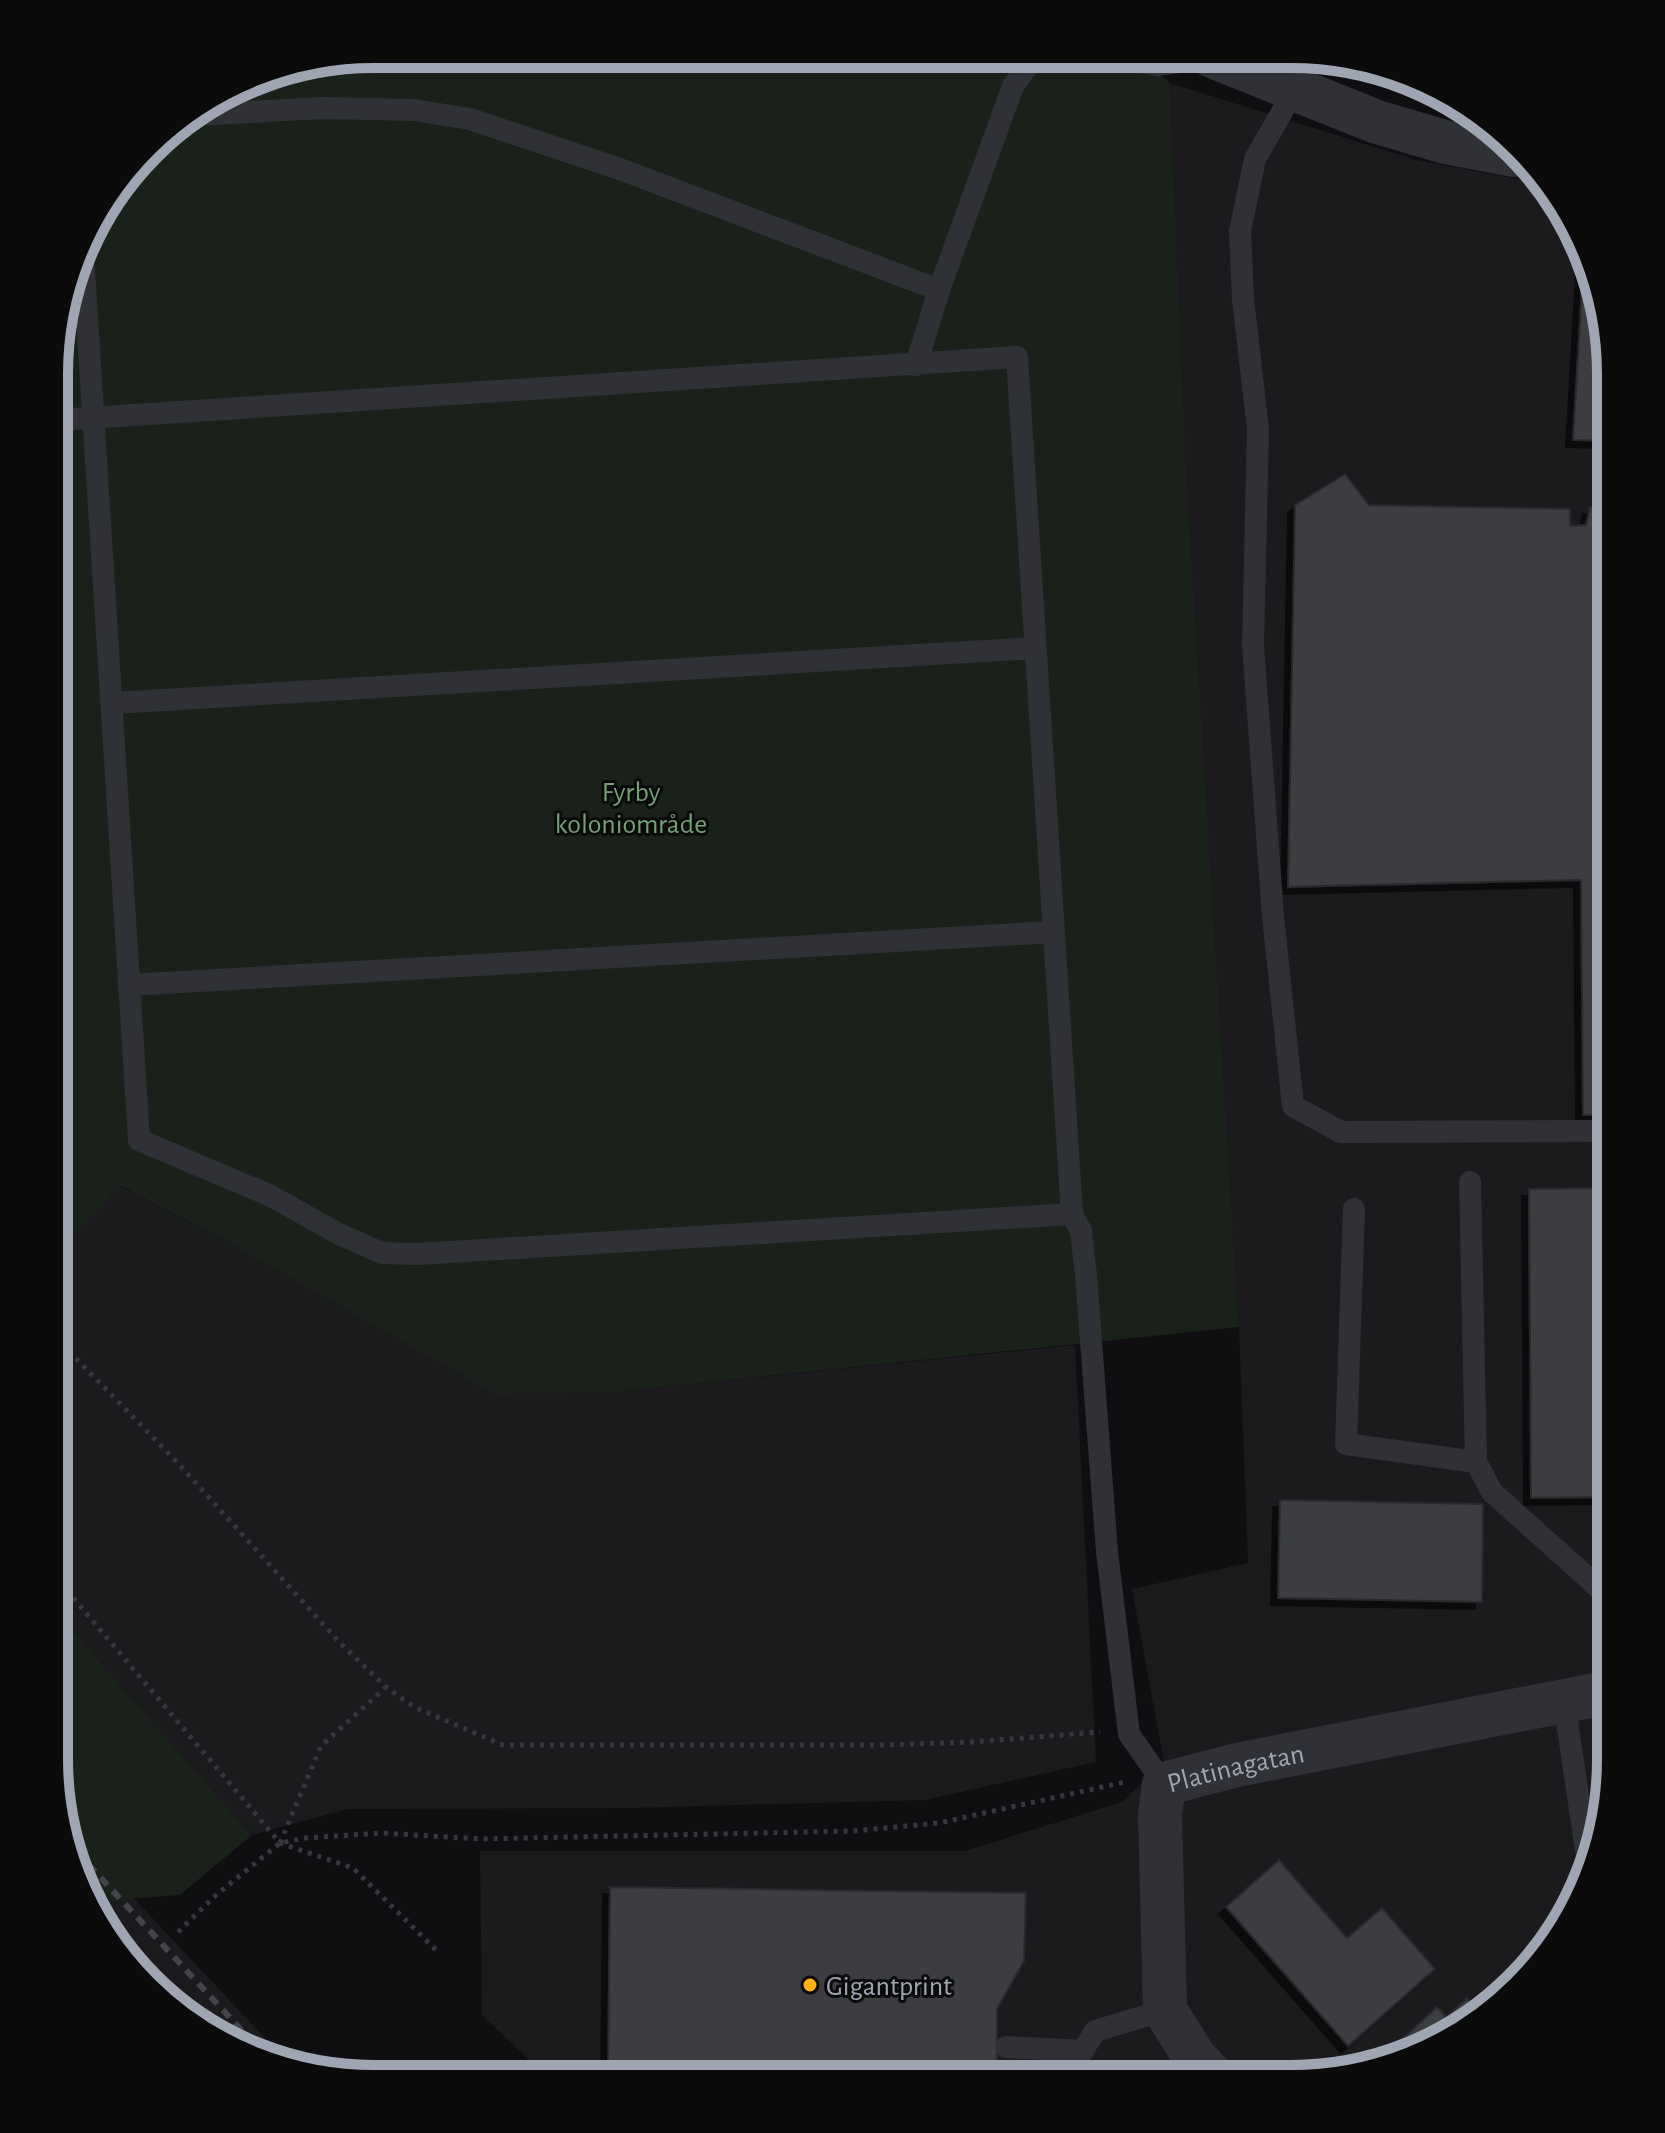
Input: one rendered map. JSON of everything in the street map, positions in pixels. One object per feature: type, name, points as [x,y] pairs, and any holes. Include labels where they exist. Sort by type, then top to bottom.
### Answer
[{"type":"street","points":[[1239,68],[1377,122],[1445,142],[1502,153]]},
{"type":"street","name":"Platinagatan","points":[[1165,2010],[1160,1815],[1164,1784],[1237,1765],[1597,1695]]},
{"type":"street","points":[[1165,2010],[1202,2065]]},
{"type":"lane","points":[[916,365],[939,290],[1013,86],[1026,68]]},
{"type":"lane","points":[[1294,91],[1255,159],[1240,231],[1243,299],[1258,429],[1253,645],[1273,916],[1293,1106],[1341,1132],[1597,1131]]},
{"type":"lane","points":[[213,114],[322,108],[414,110],[470,119],[605,164],[939,290]]},
{"type":"lane","points":[[85,275],[139,1140],[258,1190],[337,1233],[382,1253],[417,1254],[1072,1214]]},
{"type":"lane","points":[[68,419],[1017,357],[1072,1214],[1081,1231],[1086,1275],[1107,1552],[1129,1734],[1164,1784]]},
{"type":"lane","points":[[113,703],[1035,648]]},
{"type":"lane","points":[[129,985],[1053,932]]},
{"type":"lane","points":[[1470,1182],[1476,1462],[1492,1492],[1597,1586]]},
{"type":"lane","points":[[1354,1209],[1346,1444],[1476,1462]]},
{"type":"lane","points":[[1564,1701],[1585,1844]]},
{"type":"lane","points":[[1074,2065],[1095,2031],[1165,2010]]},
{"type":"lane","points":[[1006,2047],[1083,2051]]},
{"type":"path","points":[[68,1350],[176,1461],[340,1643],[386,1687],[414,1707],[503,1745],[886,1745],[972,1742],[1087,1731],[1129,1734]]},
{"type":"path","points":[[68,1592],[280,1843],[353,1868],[436,1950]]},
{"type":"path","points":[[178,1932],[216,1895],[280,1843],[321,1746],[386,1687]]},
{"type":"path","points":[[280,1843],[382,1833],[480,1839],[853,1831],[939,1823],[1125,1782],[1164,1784]]},
{"type":"shaded area","points":[[1170,83],[1416,160],[1528,181],[1534,188],[1556,221],[1581,276],[1591,314],[1597,374],[1597,1759],[1591,1819],[1574,1876],[1556,1912],[1534,1945],[1493,1989],[1444,2024],[1408,2042],[1351,2059],[1291,2065],[534,2065],[482,2015],[480,1851],[965,1851],[1122,1802],[1164,1762],[1132,1589],[1248,1563],[1239,1327],[1186,463]]},
{"type":"shaded area","points":[[120,1186],[242,1250],[622,1391],[1075,1345],[1096,1762],[925,1800],[629,1808],[348,1809],[252,1835],[68,1625],[68,1240]]},
{"type":"shaded area","points":[[77,1833],[115,1878],[275,2048],[204,2013],[172,1989],[144,1961],[109,1912],[91,1876]]},
{"type":"green space","name":"Fyrby koloniområde","points":[[1153,68],[1170,83],[1186,463],[1239,1327],[622,1391],[496,1394],[242,1250],[121,1186],[68,1240],[69,354],[78,295],[91,257],[109,221],[144,172],[188,131],[221,109],[257,91],[295,78],[354,69]]},
{"type":"green space","points":[[68,1625],[252,1835],[180,1895],[103,1901],[91,1876],[78,1838],[69,1779]]},
{"type":"building","points":[[1582,280],[1596,354],[1597,441],[1573,440]]},
{"type":"building","points":[[1345,474],[1369,505],[1570,509],[1570,526],[1586,525],[1590,507],[1597,507],[1597,1115],[1583,1115],[1581,880],[1288,887],[1295,505]]},
{"type":"building","points":[[1597,1188],[1597,1497],[1531,1498],[1529,1189]]},
{"type":"building","points":[[1280,1500],[1483,1504],[1482,1602],[1278,1598]]},
{"type":"building","points":[[1279,1860],[1347,1938],[1382,1908],[1435,1969],[1348,2046],[1226,1907]]},
{"type":"building","name":"Gigantprint","points":[[610,1887],[1026,1893],[1024,1961],[997,2009],[997,2065],[608,2065]]},
{"type":"building","points":[[1467,1998],[1473,2005],[1444,2024],[1393,2048],[1437,2007],[1446,2017]]},
{"type":"railway","points":[[86,1861],[249,2038]]},
{"type":"place","name":"Gigantprint","points":[[810,1985]]}]
